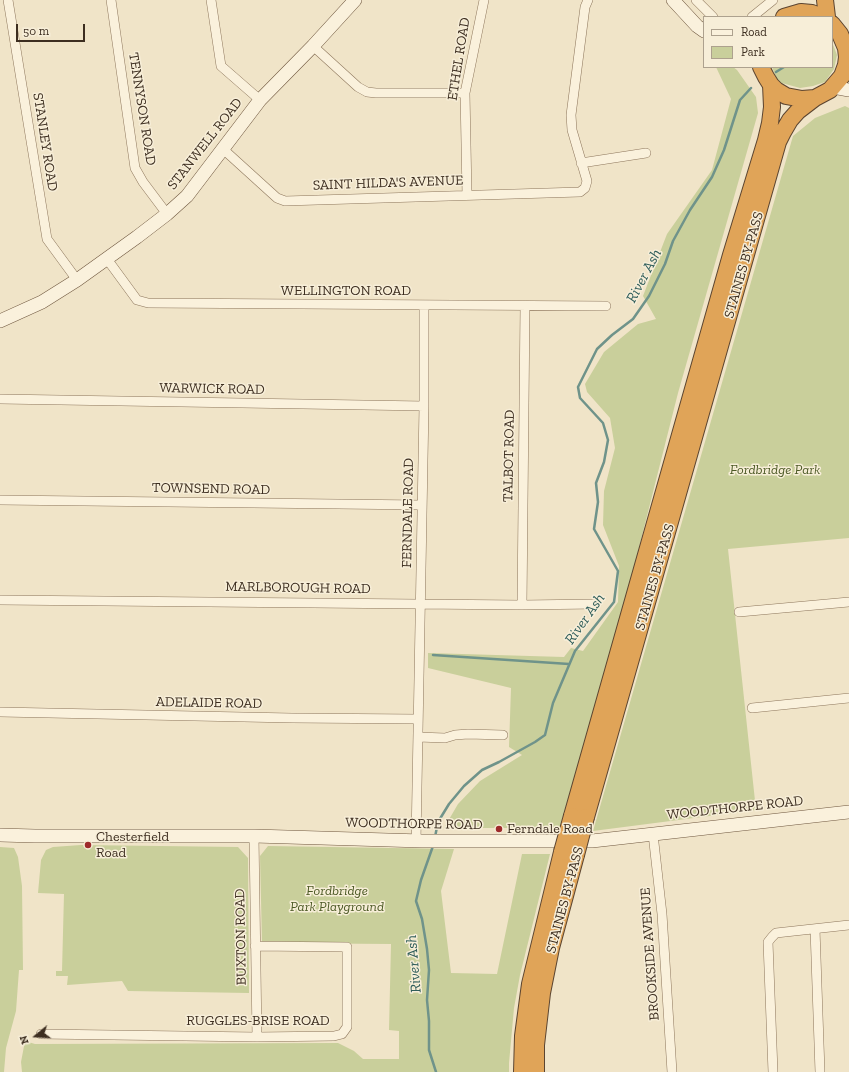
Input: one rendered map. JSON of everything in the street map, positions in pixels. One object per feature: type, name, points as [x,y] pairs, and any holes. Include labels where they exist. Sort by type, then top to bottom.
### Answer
[{"type":"highway","points":[[788,16],[800,0]]},
{"type":"highway","points":[[825,0],[827,16]]},
{"type":"highway","points":[[788,16],[801,12],[812,13],[820,16]]},
{"type":"highway","points":[[833,25],[840,34],[847,49],[846,65],[842,76],[833,88]]},
{"type":"highway","points":[[762,68],[776,90],[786,96],[796,99],[815,98]]},
{"type":"highway","name":"STAINES BY-PASS","points":[[522,1072],[523,1036],[530,984],[579,817],[731,255],[766,140],[772,107],[772,85]]},
{"type":"highway","name":"STAINES BY-PASS","points":[[579,817],[778,142],[790,120],[798,111],[815,98],[833,88]]},
{"type":"highway","name":"STAINES BY-PASS","points":[[536,1072],[536,1045],[542,993],[569,853]]},
{"type":"street","name":"STANLEY ROAD","points":[[8,0],[47,239],[76,280]]},
{"type":"street","name":"TENNYSON ROAD","points":[[111,0],[135,168],[143,182],[167,214]]},
{"type":"street","points":[[211,0],[221,66],[260,100]]},
{"type":"street","name":"STANWELL ROAD","points":[[0,321],[42,302],[76,280],[107,259],[167,214],[187,196],[260,100],[313,46],[355,0]]},
{"type":"street","name":"ETHEL ROAD","points":[[467,195],[465,93],[484,0]]},
{"type":"street","points":[[588,0],[571,115],[572,130],[581,163],[646,153]]},
{"type":"street","points":[[696,0],[712,16]]},
{"type":"street","points":[[753,16],[773,0]]},
{"type":"street","points":[[677,2],[697,26],[703,30]]},
{"type":"street","points":[[313,46],[358,87],[367,92],[465,93]]},
{"type":"street","points":[[833,88],[849,90]]},
{"type":"street","name":"SAINT HILDA'S AVENUE","points":[[223,149],[277,198],[285,201],[580,192],[585,188],[586,181],[581,163]]},
{"type":"street","name":"WELLINGTON ROAD","points":[[107,259],[137,300],[148,303],[606,306]]},
{"type":"street","name":"FERNDALE ROAD","points":[[424,305],[424,406],[418,737],[427,841]]},
{"type":"street","name":"TALBOT ROAD","points":[[522,605],[525,306]]},
{"type":"street","name":"WARWICK ROAD","points":[[0,399],[424,406]]},
{"type":"street","name":"TOWNSEND ROAD","points":[[0,500],[422,505]]},
{"type":"street","name":"MARLBOROUGH ROAD","points":[[0,600],[522,605],[595,604]]},
{"type":"street","points":[[739,612],[849,602]]},
{"type":"street","points":[[752,708],[849,698]]},
{"type":"street","name":"ADELAIDE ROAD","points":[[0,712],[284,718],[418,719]]},
{"type":"street","points":[[418,737],[445,738],[455,735],[468,734],[503,735]]},
{"type":"street","name":"WOODTHORPE ROAD","points":[[0,834],[35,836],[254,836],[427,841],[592,841],[849,812]]},
{"type":"street","name":"BROOKSIDE AVENUE","points":[[653,834],[662,914],[672,1072]]},
{"type":"street","name":"BUXTON ROAD","points":[[254,836],[256,1036]]},
{"type":"street","points":[[773,1072],[768,942],[776,933],[849,925]]},
{"type":"street","points":[[815,929],[820,1072]]},
{"type":"street","name":"RUGGLES-BRISE ROAD","points":[[41,1034],[334,1036],[342,1034],[347,1027],[347,946],[255,946]]},
{"type":"green space","points":[[833,45],[837,55],[834,69],[825,82],[800,88],[778,82],[772,68],[833,68]]},
{"type":"green space","points":[[716,68],[734,68],[737,70],[756,97],[758,113],[678,393],[625,603],[559,830],[536,828],[444,828],[458,804],[480,781],[522,755],[509,747],[511,688],[428,668],[428,653],[564,657],[571,648],[583,651],[618,602],[619,566],[603,525],[604,491],[615,448],[610,418],[587,392],[585,384],[604,352],[638,324],[656,319],[643,296],[667,234],[712,170],[731,99]]},
{"type":"green space","name":"Fordbridge Park","points":[[845,106],[849,108],[849,538],[728,549],[756,810],[593,831],[793,136],[815,118]]},
{"type":"green space","points":[[81,845],[238,847],[248,858],[249,993],[128,991],[122,981],[67,985],[68,976],[56,976],[56,971],[62,971],[64,894],[38,893],[41,860],[46,850],[53,847]]},
{"type":"green space","name":"Fordbridge Park Playground","points":[[268,846],[454,849],[441,891],[451,973],[497,974],[522,854],[550,854],[520,975],[514,1008],[509,1072],[22,1072],[21,1062],[25,1041],[35,1044],[338,1043],[354,1051],[363,1059],[399,1059],[399,1031],[389,1030],[391,944],[262,943],[260,856]]},
{"type":"green space","points":[[0,847],[14,848],[18,857],[22,886],[23,970],[19,970],[16,1011],[6,1048],[4,1072],[0,1072]]},
{"type":"waterway","name":"River Ash","points":[[776,72],[782,68]]},
{"type":"waterway","name":"River Ash","points":[[435,837],[438,822],[449,804],[464,786],[482,770],[499,762],[545,735],[553,703],[575,651],[614,602],[618,571],[594,529],[598,502],[596,483],[604,462],[608,440],[603,423],[580,398],[578,387],[597,349],[633,319],[649,296],[665,264],[673,241],[690,210],[712,177],[724,150],[740,100],[751,88]]},
{"type":"waterway","points":[[433,655],[569,664]]},
{"type":"waterway","name":"River Ash","points":[[433,846],[421,880],[416,901],[422,919],[427,949],[429,970],[427,1000],[429,1050],[436,1072]]},
{"type":"place","name":"Ferndale Road","points":[[499,829]]},
{"type":"place","name":"Chesterfield Road","points":[[88,845]]}]
